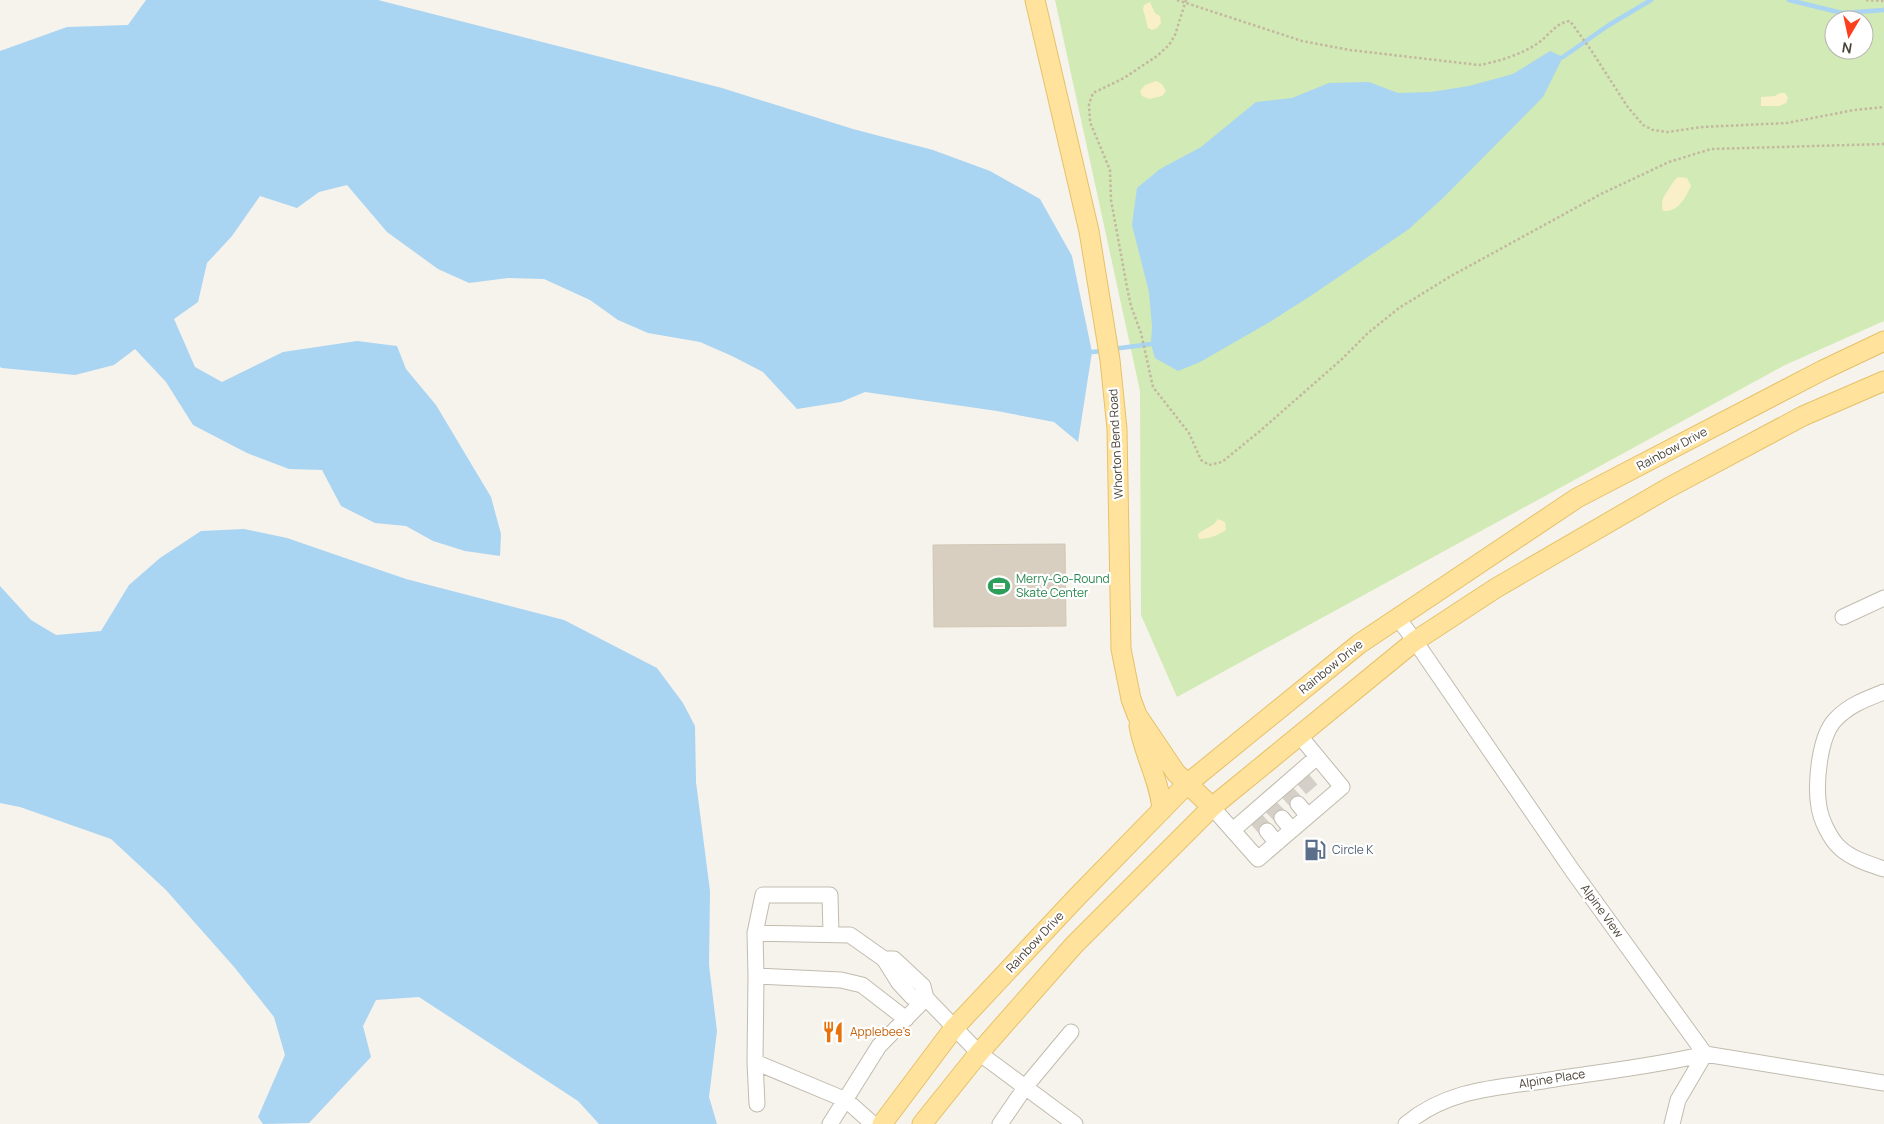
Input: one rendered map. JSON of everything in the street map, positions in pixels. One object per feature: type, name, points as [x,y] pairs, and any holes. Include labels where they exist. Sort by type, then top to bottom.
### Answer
[{"type":"main road","name":"Whorton Bend Road","points":[[1034,0],[1089,232],[1110,360],[1117,429],[1121,649],[1131,699],[1137,715],[1176,772],[1212,807]]},
{"type":"main road","name":"Rainbow Drive","points":[[882,1124],[954,1028],[1075,899],[1187,784],[1358,644],[1577,498],[1823,370],[1884,341]]},
{"type":"main road","points":[[927,1122],[979,1053],[1074,944],[1212,807],[1415,641],[1496,588],[1668,488],[1802,416],[1884,381]]},
{"type":"main road","points":[[1137,715],[1142,740],[1161,795],[1162,810]]},
{"type":"street","points":[[1843,617],[1884,598]]},
{"type":"street","name":"Alpine View","points":[[1397,617],[1572,870],[1705,1054]]},
{"type":"street","points":[[1884,692],[1850,706],[1834,721],[1824,739],[1818,766],[1819,807],[1823,821],[1832,837],[1839,847],[1852,856],[1884,869]]},
{"type":"street","points":[[1212,807],[1258,859],[1277,843],[1287,824],[1308,816],[1319,797],[1342,787],[1299,735]]},
{"type":"street","points":[[1233,830],[1253,816],[1300,776],[1317,757]]},
{"type":"street","points":[[1298,804],[1308,816]]},
{"type":"street","points":[[1267,831],[1277,843]]},
{"type":"street","points":[[757,1104],[754,933],[763,895],[830,896],[831,934]]},
{"type":"street","points":[[754,933],[850,935],[884,959],[894,959],[923,986],[926,998],[979,1053],[1076,1124]]},
{"type":"street","points":[[756,976],[842,980],[862,985],[906,1019]]},
{"type":"street","points":[[830,1124],[879,1046],[926,998]]},
{"type":"street","points":[[1000,1124],[1026,1086],[1071,1032]]},
{"type":"street","points":[[1672,1124],[1678,1100],[1705,1054],[1884,1083]]},
{"type":"street","name":"Alpine Place","points":[[1406,1124],[1439,1102],[1473,1091],[1672,1062],[1705,1054]]},
{"type":"street","points":[[755,1062],[846,1100],[873,1124]]},
{"type":"path","points":[[1177,0],[1185,1],[1302,41],[1350,50],[1479,65],[1496,62],[1537,44],[1560,22],[1570,21],[1592,50],[1627,106],[1643,126],[1653,130],[1667,132],[1702,127],[1787,123],[1854,110],[1884,107]]},
{"type":"path","points":[[1866,0],[1884,1]]},
{"type":"path","points":[[1185,1],[1175,35],[1169,45],[1157,56],[1124,78],[1093,93],[1089,104],[1090,122],[1110,170],[1111,200],[1127,287],[1131,306],[1141,333],[1153,387],[1189,433],[1201,460],[1209,465],[1222,462],[1260,431],[1342,359],[1368,332],[1399,308],[1451,276],[1602,194],[1669,162],[1711,149],[1884,144]]},
{"type":"green space","points":[[1055,0],[1884,0],[1884,321],[1783,366],[1177,697],[1141,615],[1140,391]]},
{"type":"sand","points":[[1150,2],[1155,13],[1160,16],[1161,23],[1152,30],[1148,28],[1143,9],[1144,5]]},
{"type":"sand","points":[[1156,81],[1162,84],[1166,91],[1162,96],[1149,99],[1142,96],[1140,91],[1145,85]]},
{"type":"sand","points":[[1785,93],[1788,98],[1786,103],[1779,106],[1761,106],[1761,97],[1775,96]]},
{"type":"sand","points":[[1678,177],[1687,178],[1691,186],[1677,207],[1669,211],[1663,211],[1663,198]]},
{"type":"sand","points":[[1218,519],[1225,522],[1226,530],[1220,534],[1199,539],[1198,534],[1214,524]]},
{"type":"water","points":[[146,0],[378,0],[722,88],[853,129],[933,150],[990,171],[1040,199],[1072,256],[1092,352],[1078,442],[1054,422],[997,411],[865,392],[841,402],[797,409],[763,372],[732,356],[700,342],[648,333],[618,320],[590,300],[544,279],[508,278],[469,283],[438,269],[387,232],[347,185],[319,192],[297,208],[260,196],[232,236],[207,263],[198,302],[174,319],[195,367],[222,382],[283,352],[357,341],[397,346],[406,369],[436,405],[491,497],[501,534],[500,556],[465,551],[433,541],[406,526],[375,523],[341,506],[322,470],[289,469],[247,453],[193,425],[166,382],[135,349],[114,365],[75,375],[2,368],[0,367],[0,51],[67,27],[128,25]]},
{"type":"water","points":[[1550,51],[1563,57],[1543,97],[1445,196],[1409,229],[1268,323],[1200,362],[1178,371],[1155,358],[1151,344],[1152,326],[1149,292],[1132,225],[1137,188],[1160,169],[1201,147],[1256,102],[1292,98],[1329,83],[1369,82],[1398,93],[1431,92],[1469,86],[1513,74]]},
{"type":"water","points":[[244,529],[287,538],[406,579],[564,620],[657,668],[683,703],[695,726],[696,782],[710,891],[709,965],[717,1031],[709,1097],[717,1124],[599,1124],[578,1101],[419,997],[376,1000],[363,1026],[371,1057],[309,1123],[263,1124],[258,1117],[285,1055],[274,1017],[235,968],[166,890],[111,839],[20,807],[0,803],[0,586],[31,620],[56,635],[101,631],[129,585],[160,558],[201,531]]},
{"type":"building","name":"Merry-Go-Round Skate Center","points":[[1065,544],[1066,626],[934,627],[933,545]]},
{"type":"waterway","points":[[1563,57],[1609,25],[1651,0]]},
{"type":"waterway","points":[[1789,0],[1842,13],[1884,10]]},
{"type":"waterway","points":[[1113,349],[1151,344]]},
{"type":"waterway","points":[[1092,352],[1103,351]]},
{"type":"tunnel","points":[[1302,778],[1314,792]]},
{"type":"tunnel","points":[[1287,792],[1298,804]]},
{"type":"tunnel","points":[[1270,806],[1282,818]]},
{"type":"tunnel","points":[[1256,819],[1267,831]]},
{"type":"place","name":"Merry-Go-Round Skate Center","points":[[999,586]]},
{"type":"place","name":"Circle K","points":[[1315,850]]},
{"type":"place","name":"Applebee's","points":[[833,1032]]}]
